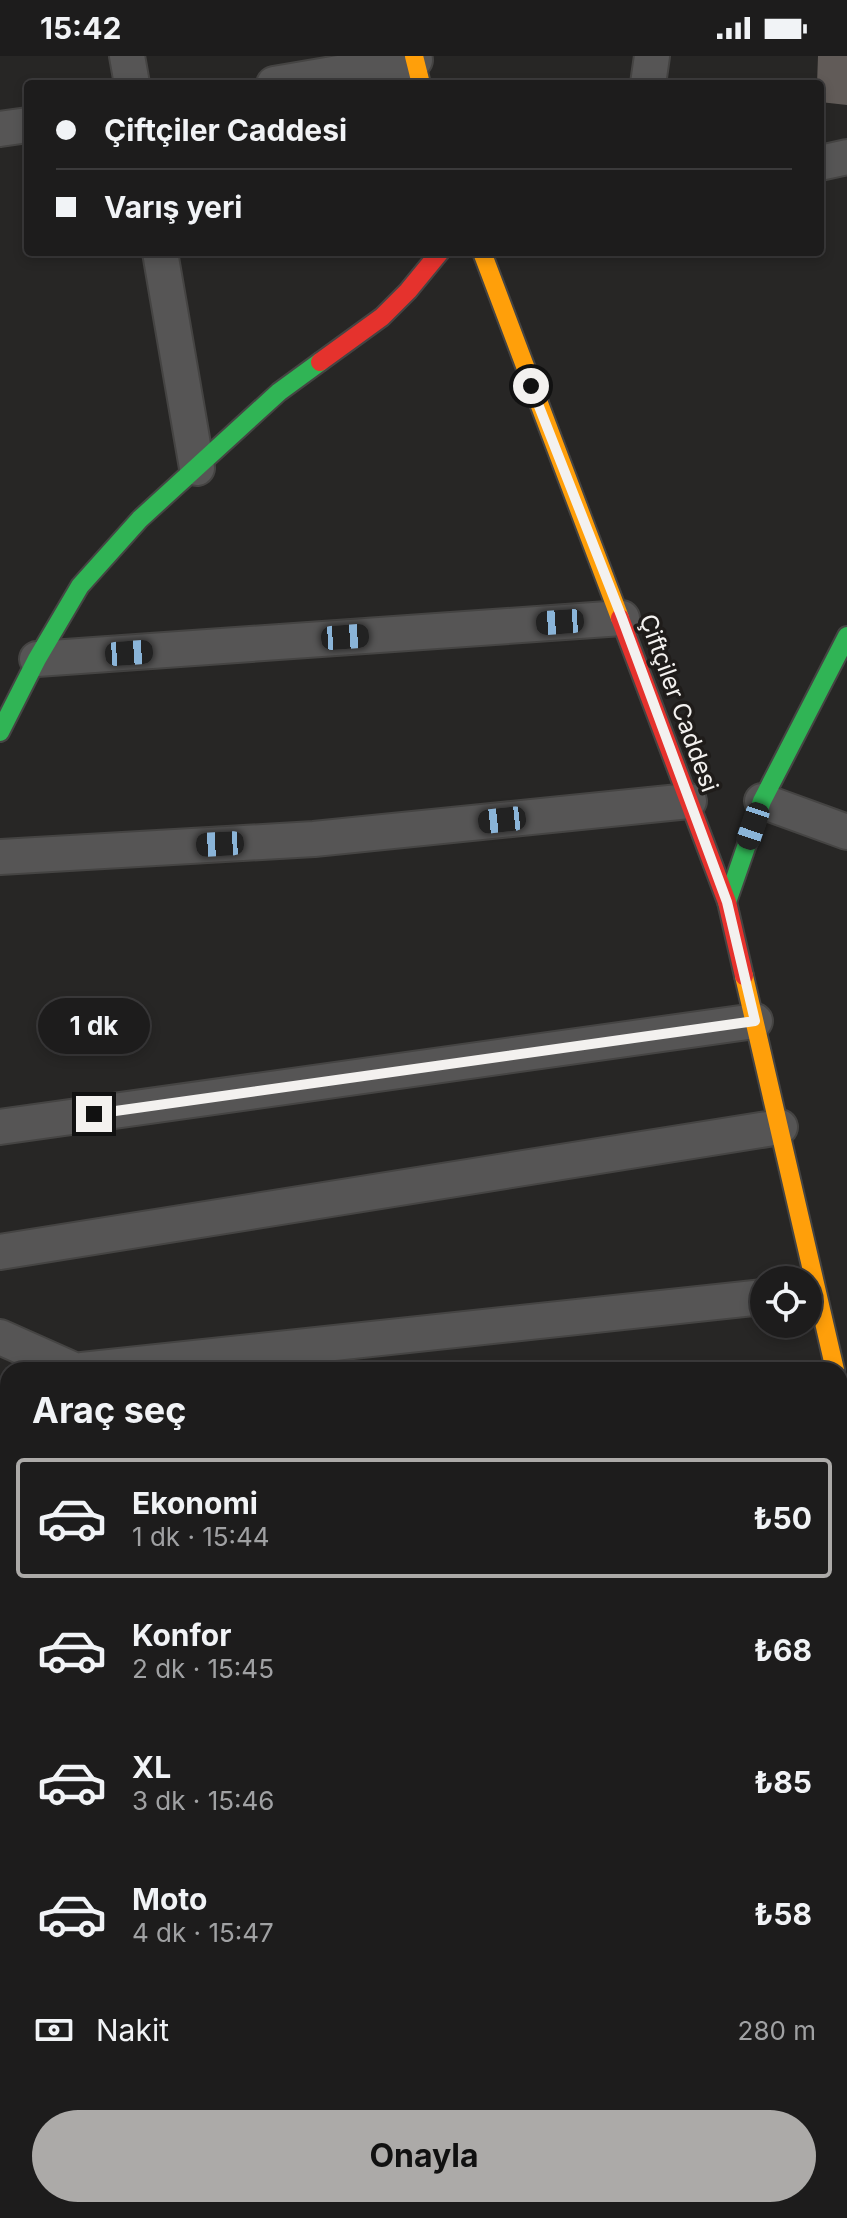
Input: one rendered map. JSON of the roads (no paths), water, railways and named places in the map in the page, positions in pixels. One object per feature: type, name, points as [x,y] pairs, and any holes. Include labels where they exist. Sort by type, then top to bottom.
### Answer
[{"type":"street","points":[[127,56],[131,80]]},
{"type":"street","points":[[649,80],[652,56]]},
{"type":"street","points":[[308,80],[417,67]]},
{"type":"street","points":[[0,129],[24,126]]},
{"type":"street","points":[[824,162],[847,157]]},
{"type":"street","points":[[161,256],[197,468]]},
{"type":"street","points":[[0,732],[37,659],[80,586],[140,519],[279,392],[382,317],[437,256]]},
{"type":"street","name":"Çiftçiler Caddesi","points":[[483,256],[727,902],[780,1127],[807,1266]]},
{"type":"street","points":[[37,659],[622,618]]},
{"type":"street","points":[[727,902],[762,801],[847,636]]},
{"type":"street","points":[[0,857],[314,839],[689,801]]},
{"type":"street","points":[[762,801],[847,832]]},
{"type":"street","points":[[0,1127],[755,1021]]},
{"type":"street","points":[[0,1252],[780,1127]]},
{"type":"street","points":[[157,1362],[750,1298]]},
{"type":"street","name":"Çiftçiler Caddesi","points":[[822,1326],[833,1362]]},
{"type":"street","points":[[0,1337],[56,1362]]}]
